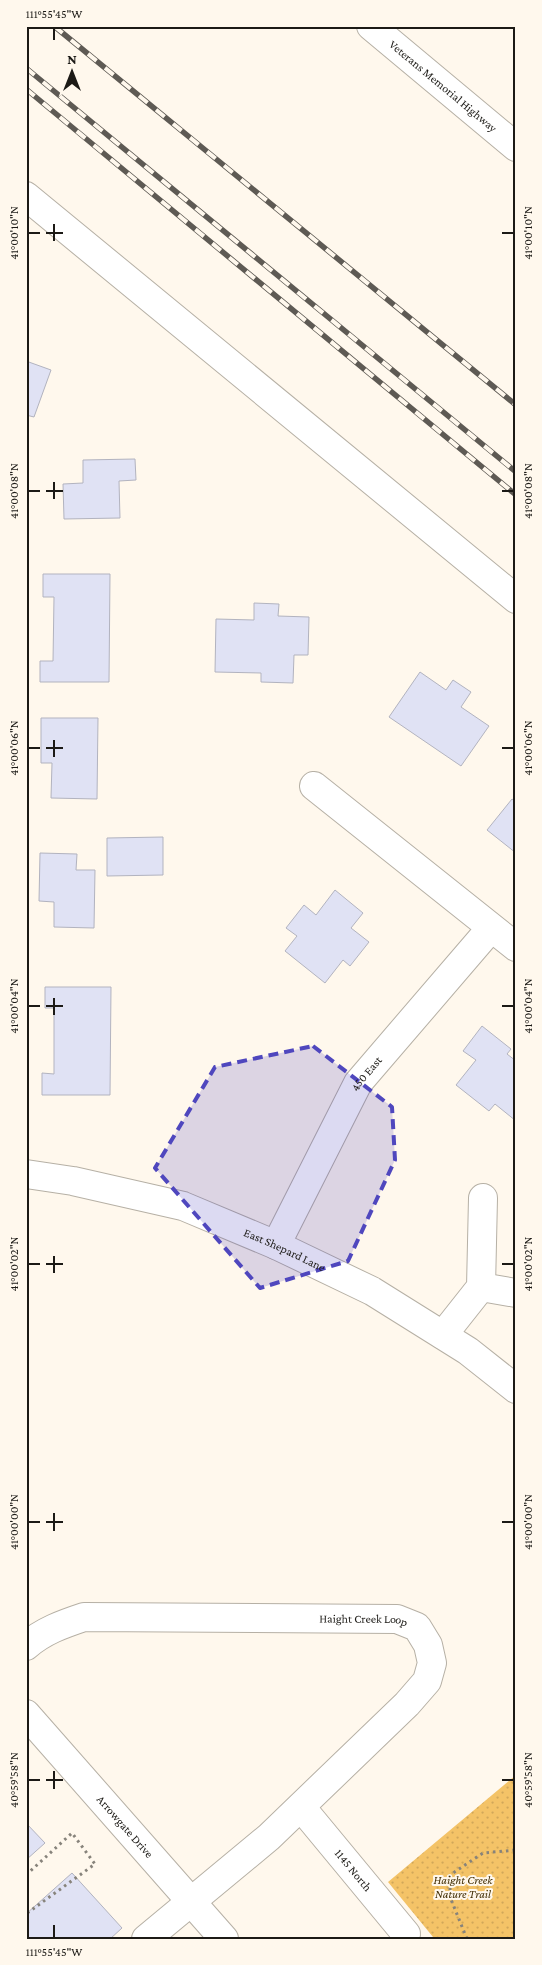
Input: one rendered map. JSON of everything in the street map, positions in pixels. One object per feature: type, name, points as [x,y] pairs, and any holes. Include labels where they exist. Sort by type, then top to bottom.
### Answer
[{"type":"main road","name":"Veterans Memorial Highway","points":[[371,26],[516,147]]},
{"type":"main road","points":[[26,196],[516,599]]},
{"type":"main road","points":[[314,786],[516,948]]},
{"type":"main road","name":"450 East","points":[[276,1245],[358,1083],[492,928]]},
{"type":"main road","name":"East Shepard Lane","points":[[26,1174],[73,1181],[183,1206],[276,1245],[372,1291],[468,1351],[516,1388]]},
{"type":"main road","points":[[443,1335],[481,1287],[483,1198]]},
{"type":"main road","points":[[481,1287],[516,1293]]},
{"type":"main road","name":"Haight Creek Loop","points":[[26,1646],[36,1637],[84,1617],[397,1619],[417,1627],[428,1645],[432,1663],[427,1681],[407,1704],[269,1837],[146,1939]]},
{"type":"main road","name":"Arrowgate Drive","points":[[30,1726],[224,1939]]},
{"type":"main road","name":"1145 North","points":[[301,1807],[406,1934]]},
{"type":"path","points":[[26,1875],[72,1833],[95,1864],[26,1914]]},
{"type":"path","points":[[467,1939],[450,1897],[450,1875],[483,1853],[516,1850]]},
{"type":"highlighted area","points":[[313,1046],[392,1107],[395,1160],[348,1261],[260,1288],[155,1168],[215,1067]]},
{"type":"green space","name":"Haight Creek Nature Trail","points":[[516,1775],[516,1939],[432,1939],[433,1937],[388,1882]]},
{"type":"building","points":[[26,361],[51,370],[34,417],[26,415]]},
{"type":"building","points":[[135,459],[136,480],[119,481],[120,518],[64,519],[63,484],[83,483],[83,460]]},
{"type":"building","points":[[43,574],[110,574],[109,682],[40,682],[40,661],[53,661],[54,597],[43,597]]},
{"type":"building","points":[[254,603],[279,604],[278,616],[309,617],[308,655],[294,655],[293,683],[261,682],[261,673],[215,672],[216,619],[254,620]]},
{"type":"building","points":[[420,672],[446,690],[453,680],[471,692],[461,707],[489,726],[461,766],[389,717]]},
{"type":"building","points":[[41,718],[98,718],[97,799],[51,798],[52,763],[41,763]]},
{"type":"building","points":[[512,799],[516,802],[516,853],[487,830]]},
{"type":"building","points":[[163,837],[163,875],[107,876],[107,838]]},
{"type":"building","points":[[40,853],[77,854],[76,870],[95,870],[94,928],[54,927],[54,902],[39,901]]},
{"type":"building","points":[[335,890],[363,913],[351,928],[369,942],[350,966],[343,960],[325,983],[285,951],[297,936],[286,928],[304,905],[316,915]]},
{"type":"building","points":[[45,987],[111,987],[110,1095],[42,1095],[42,1073],[54,1074],[54,1008],[45,1008]]},
{"type":"building","points":[[482,1026],[511,1049],[507,1054],[516,1061],[516,1121],[495,1104],[489,1111],[456,1085],[476,1060],[463,1051]]},
{"type":"building","points":[[26,1823],[45,1843],[26,1860]]},
{"type":"building","points":[[72,1873],[122,1928],[110,1939],[26,1939],[26,1914]]},
{"type":"railway","points":[[54,26],[516,405]]},
{"type":"railway","points":[[26,68],[516,472]]},
{"type":"railway","points":[[26,89],[516,495]]}]
